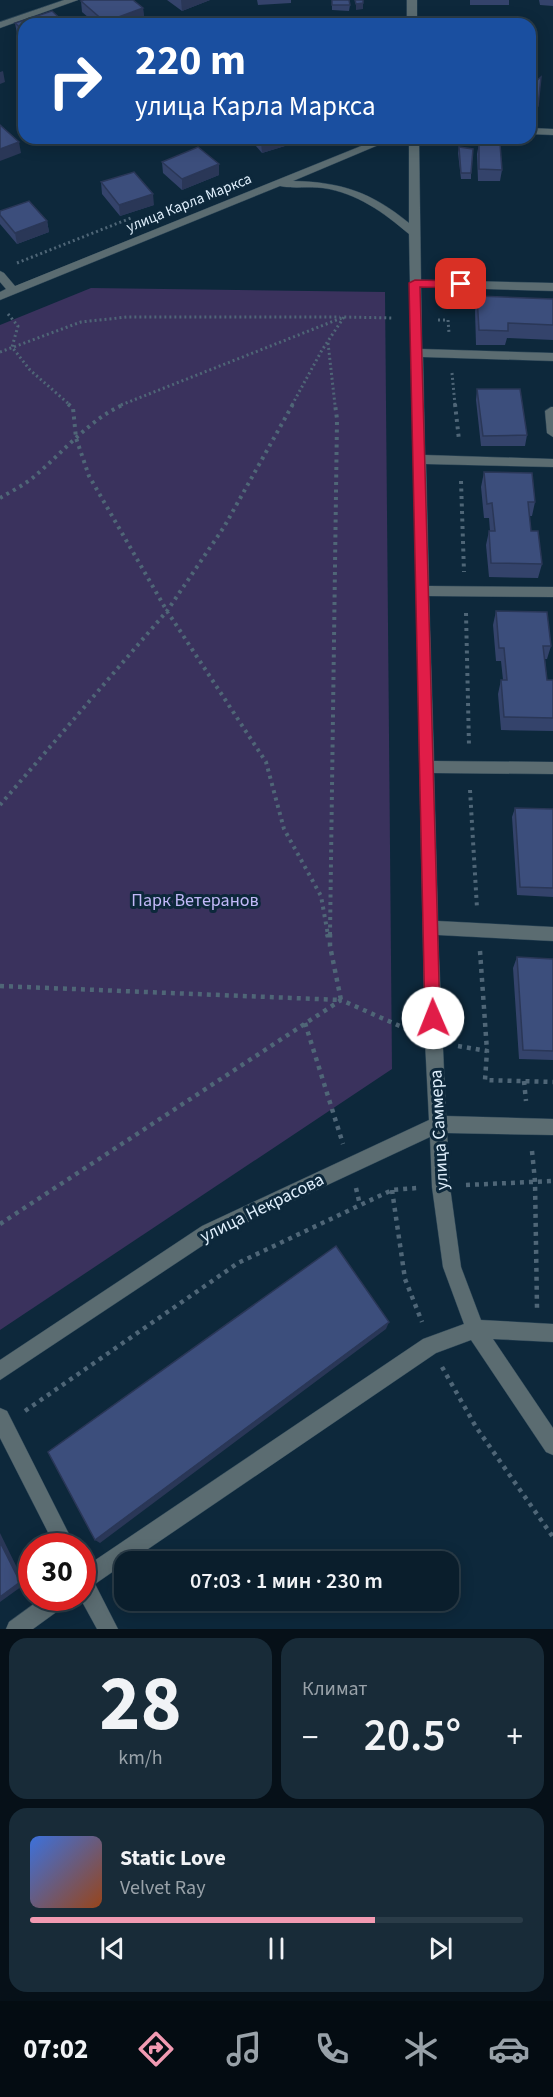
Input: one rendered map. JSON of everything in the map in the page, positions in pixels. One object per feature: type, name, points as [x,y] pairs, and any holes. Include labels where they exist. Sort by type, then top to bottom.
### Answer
[{"type":"street","points":[[21,18],[74,0]]},
{"type":"street","points":[[412,0],[412,18]]},
{"type":"street","points":[[0,25],[18,19]]},
{"type":"street","points":[[536,131],[553,132]]},
{"type":"street","name":"улица Карла Маркса","points":[[0,296],[375,144]]},
{"type":"street","name":"улица Саммера","points":[[414,144],[416,353],[430,928],[433,1041],[441,1186],[452,1267],[475,1329],[553,1445]]},
{"type":"street","points":[[280,183],[319,185],[350,191],[379,204],[414,232]]},
{"type":"street","points":[[0,275],[14,291]]},
{"type":"street","points":[[415,283],[553,287]]},
{"type":"street","points":[[416,353],[553,357]]},
{"type":"street","points":[[551,411],[553,433]]},
{"type":"street","points":[[419,459],[553,463]]},
{"type":"street","points":[[423,591],[553,592]]},
{"type":"street","points":[[427,767],[553,768]]},
{"type":"street","points":[[430,928],[553,934]]},
{"type":"street","name":"улица Некрасова","points":[[0,1371],[208,1232],[439,1124],[553,1127]]},
{"type":"street","points":[[96,1572],[430,1346],[475,1329],[545,1332]]},
{"type":"street","points":[[2,1422],[58,1533]]},
{"type":"street","points":[[96,1607],[108,1629]]},
{"type":"street","points":[[16,1629],[41,1611]]},
{"type":"path","points":[[6,312],[18,327],[12,347]]},
{"type":"path","points":[[0,355],[12,347],[81,322],[127,317],[344,317],[448,321],[460,461],[470,767],[487,1051],[485,1080],[553,1082]]},
{"type":"path","points":[[0,805],[167,611],[224,527],[322,350],[344,317]]},
{"type":"path","points":[[0,498],[34,477],[76,438],[117,407],[344,317]]},
{"type":"path","points":[[328,343],[337,418],[330,946]]},
{"type":"path","points":[[12,347],[30,370],[73,408],[76,438],[89,476],[167,611],[266,762],[285,829],[321,896],[341,999]]},
{"type":"path","points":[[0,986],[341,999],[433,1041],[487,1051]]},
{"type":"path","points":[[0,1224],[341,999]]},
{"type":"path","points":[[305,1023],[327,1100],[350,1164],[360,1205]]},
{"type":"path","points":[[535,1181],[545,1332]]},
{"type":"path","points":[[2,1422],[238,1263],[392,1190],[553,1181]]},
{"type":"path","points":[[392,1190],[405,1279],[430,1346],[476,1427],[553,1537]]},
{"type":"green space","name":"Парк Ветеранов","points":[[91,288],[385,292],[392,1069],[0,1330],[0,325]]},
{"type":"building","points":[[133,0],[143,8],[116,18],[100,18],[81,1]]},
{"type":"building","points":[[332,0],[349,0],[350,5],[332,5]]},
{"type":"building","points":[[355,0],[363,0],[363,3],[356,4]]},
{"type":"building","points":[[52,11],[60,18],[30,18]]},
{"type":"building","points":[[541,77],[538,106],[536,106],[536,81]]},
{"type":"building","points":[[0,125],[18,142],[0,149]]},
{"type":"building","points":[[479,144],[500,144],[502,170],[479,169]]},
{"type":"building","points":[[198,147],[219,164],[182,179],[162,162]]},
{"type":"building","points":[[459,147],[473,149],[471,173],[461,173]]},
{"type":"building","points":[[134,172],[153,194],[119,205],[101,182]]},
{"type":"building","points":[[29,201],[47,221],[15,233],[0,215],[0,211]]},
{"type":"building","points":[[477,296],[553,299],[553,325],[508,323],[508,331],[479,330]]},
{"type":"building","points":[[477,389],[520,389],[527,435],[483,436]]},
{"type":"building","points":[[484,472],[532,473],[535,502],[528,502],[531,531],[538,531],[542,564],[491,563],[489,531],[495,531],[492,503],[487,504]]},
{"type":"building","points":[[496,611],[547,612],[551,646],[543,646],[547,680],[553,680],[553,718],[504,717],[501,680],[507,680],[504,648],[499,648]]},
{"type":"building","points":[[515,808],[553,809],[553,888],[520,887]]},
{"type":"building","points":[[517,957],[553,959],[553,1051],[523,1050]]},
{"type":"building","points":[[336,1246],[389,1322],[96,1539],[96,1533],[91,1533],[48,1452]]},
{"type":"building","points":[[0,1542],[18,1578],[18,1584],[0,1597]]},
{"type":"route","points":[[433,1018],[415,283],[461,284]]}]
